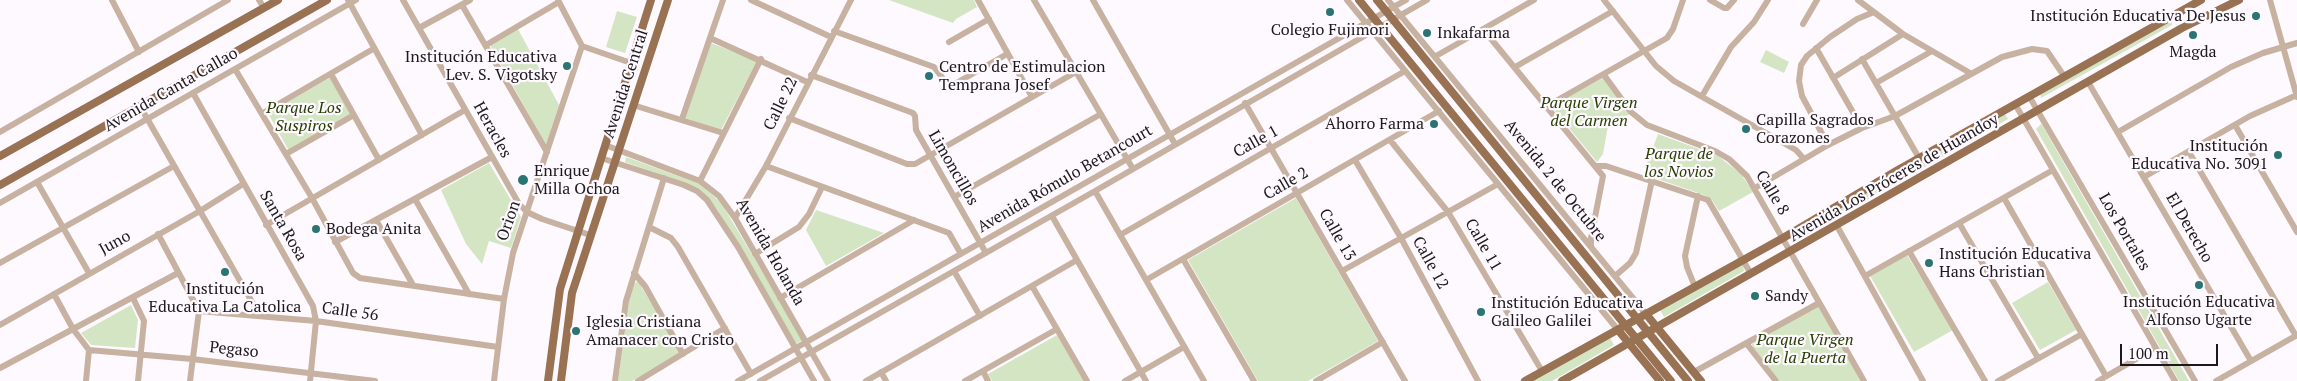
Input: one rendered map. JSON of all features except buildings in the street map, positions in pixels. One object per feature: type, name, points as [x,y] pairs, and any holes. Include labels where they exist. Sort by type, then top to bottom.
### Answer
[{"type":"main road","name":"Avenida Canta Callao","points":[[0,156],[278,0]]},
{"type":"main road","name":"Avenida Canta Callao","points":[[0,185],[327,0]]},
{"type":"main road","name":"Avenida Central","points":[[548,381],[560,289],[651,0]]},
{"type":"main road","name":"Avenida Central","points":[[561,381],[572,293],[668,0]]},
{"type":"main road","points":[[1359,0],[1622,328],[1671,381]]},
{"type":"main road","name":"Avenida 2 de Octubre","points":[[1377,0],[1397,17],[1688,381]]},
{"type":"main road","name":"Avenida Los Próceres de Huandoy","points":[[1525,381],[1783,238],[1919,158],[2201,0]]},
{"type":"main road","name":"Avenida Los Próceres de Huandoy","points":[[1562,381],[1647,331],[2024,120],[2182,28],[2239,0]]},
{"type":"main road","points":[[2175,15],[2182,28]]},
{"type":"main road","name":"Avenida 2 de Octubre","points":[[1646,314],[1701,381]]},
{"type":"main road","points":[[1632,340],[1660,381]]},
{"type":"street","points":[[112,0],[139,52]]},
{"type":"street","points":[[0,132],[228,0]]},
{"type":"street","points":[[259,0],[264,8]]},
{"type":"street","name":"Avenida Canta Callao","points":[[0,203],[235,69],[348,2],[356,0]]},
{"type":"street","name":"Heracles","points":[[403,0],[519,204],[527,212]]},
{"type":"street","points":[[419,28],[470,0]]},
{"type":"street","points":[[682,120],[723,0]]},
{"type":"street","points":[[751,0],[833,34],[934,67],[948,85],[954,85],[1008,54]]},
{"type":"street","name":"Calle 22","points":[[735,218],[766,166],[851,0]]},
{"type":"street","points":[[978,0],[1032,97]]},
{"type":"street","points":[[1034,0],[1133,169]]},
{"type":"street","points":[[1093,0],[1175,144]]},
{"type":"street","points":[[1347,0],[1498,184],[1622,328]]},
{"type":"street","name":"Avenida 2 de Octubre","points":[[1388,0],[1390,10]]},
{"type":"street","name":"Avenida Rómulo Betancourt","points":[[738,381],[1170,134],[1367,24],[1406,0]]},
{"type":"street","name":"Avenida Rómulo Betancourt","points":[[760,381],[1095,192],[1245,103],[1426,0]]},
{"type":"street","points":[[1436,56],[1534,0]]},
{"type":"street","points":[[1604,0],[1656,66],[1674,81],[1796,150],[1804,159]]},
{"type":"street","points":[[1547,106],[1667,38],[1673,29],[1682,0]]},
{"type":"street","points":[[1710,0],[1724,8],[1727,8],[1734,0]]},
{"type":"street","points":[[1702,96],[1731,47],[1754,22],[1768,0]]},
{"type":"street","points":[[1803,24],[1817,0]]},
{"type":"street","points":[[1858,0],[1903,34],[1970,73]]},
{"type":"street","points":[[2144,177],[2235,125],[2297,96],[2270,0]]},
{"type":"street","points":[[486,45],[558,1],[582,46],[631,63]]},
{"type":"street","points":[[348,2],[422,135]]},
{"type":"street","points":[[462,4],[547,152]]},
{"type":"street","points":[[1515,67],[1613,11]]},
{"type":"street","points":[[1828,145],[1806,104],[1799,81],[1801,65],[1816,48],[1846,26],[1874,12]]},
{"type":"street","name":"Avenida 2 de Octubre","points":[[1397,17],[1436,56],[1646,314]]},
{"type":"street","points":[[949,42],[989,20]]},
{"type":"street","points":[[1483,29],[1603,176],[1604,182],[1591,238],[1591,247]]},
{"type":"street","points":[[1833,78],[1903,34]]},
{"type":"street","points":[[710,38],[808,82]]},
{"type":"street","points":[[2118,132],[2224,70],[2284,46],[2297,43]]},
{"type":"street","name":"Orion","points":[[494,381],[504,299],[513,252],[582,46]]},
{"type":"street","points":[[1816,48],[1862,128]]},
{"type":"street","points":[[262,113],[374,49]]},
{"type":"street","points":[[1755,188],[1828,145],[1862,128],[1895,116],[2002,57],[2032,49],[2047,51],[2064,76]]},
{"type":"street","points":[[1876,83],[1932,51]]},
{"type":"street","points":[[1862,59],[1919,158]]},
{"type":"street","points":[[700,181],[761,60]]},
{"type":"street","points":[[235,69],[312,198],[353,274],[360,278],[504,299]]},
{"type":"street","name":"Calle 1","points":[[1120,235],[1405,71]]},
{"type":"street","points":[[789,118],[907,164],[914,164],[1076,72]]},
{"type":"street","points":[[331,74],[379,160]]},
{"type":"street","name":"Limoncillos","points":[[811,75],[913,113],[916,116],[916,130],[986,253]]},
{"type":"street","name":"Calle 8","points":[[1604,75],[1631,112],[1647,125],[1723,156],[1741,170],[1755,188],[1864,381]]},
{"type":"street","name":"El Derecho","points":[[2088,82],[2251,361]]},
{"type":"street","name":"Santa Rosa","points":[[193,93],[313,306],[316,321],[310,381]]},
{"type":"street","name":"Los Portales","points":[[2029,96],[2195,381]]},
{"type":"street","name":"Calle 13","points":[[1245,103],[1406,381]]},
{"type":"street","name":"Los Portales","points":[[2015,104],[2175,381]]},
{"type":"street","points":[[633,105],[723,134]]},
{"type":"street","points":[[140,106],[260,316]]},
{"type":"street","points":[[266,225],[465,110]]},
{"type":"street","name":"Calle 2","points":[[1146,280],[1440,111]]},
{"type":"street","points":[[954,197],[1101,114]]},
{"type":"street","points":[[286,154],[354,115]]},
{"type":"street","points":[[2235,125],[2297,232]]},
{"type":"street","name":"Calle 11","points":[[1390,140],[1448,212],[1542,371]]},
{"type":"street","name":"Avenida Holanda","points":[[605,145],[619,148],[700,181],[719,196],[735,218],[828,381]]},
{"type":"street","points":[[2189,152],[2296,335],[2216,381]]},
{"type":"street","points":[[335,242],[492,157]]},
{"type":"street","name":"Avenida Holanda","points":[[600,158],[664,178],[697,191],[715,210],[814,381]]},
{"type":"street","name":"Calle 12","points":[[1355,160],[1401,238],[1478,381]]},
{"type":"street","points":[[0,263],[174,166]]},
{"type":"street","points":[[766,166],[949,233],[961,254]]},
{"type":"street","points":[[1596,166],[1606,166],[1652,180],[1698,196],[1712,204],[1751,274]]},
{"type":"street","points":[[1865,276],[2053,170]]},
{"type":"street","points":[[615,381],[626,301],[664,178]]},
{"type":"street","points":[[1615,276],[1630,263],[1636,253],[1652,180]]},
{"type":"street","points":[[37,182],[89,273]]},
{"type":"street","name":"Juno","points":[[0,325],[200,211],[243,184]]},
{"type":"street","points":[[1342,272],[1498,184]]},
{"type":"street","points":[[755,254],[799,227],[809,214],[822,187]]},
{"type":"street","points":[[1095,192],[1204,381]]},
{"type":"street","points":[[1695,287],[1685,256],[1698,196]]},
{"type":"street","points":[[415,198],[469,294]]},
{"type":"street","points":[[2004,198],[2106,376]]},
{"type":"street","points":[[527,212],[590,235]]},
{"type":"street","points":[[1052,216],[1146,381]]},
{"type":"street","points":[[376,220],[413,285]]},
{"type":"street","points":[[780,298],[914,220]]},
{"type":"street","points":[[1959,223],[2038,358]]},
{"type":"street","points":[[1837,226],[1923,381]]},
{"type":"street","points":[[649,227],[671,238],[678,247],[751,374]]},
{"type":"street","points":[[158,234],[199,311],[190,381]]},
{"type":"street","points":[[1909,251],[1985,381]]},
{"type":"street","points":[[1183,259],[1254,381]]},
{"type":"street","points":[[866,381],[1077,260]]},
{"type":"street","points":[[954,271],[980,316]]},
{"type":"street","points":[[0,368],[178,273]]},
{"type":"street","points":[[634,273],[645,286],[683,354]]},
{"type":"street","points":[[1032,286],[1087,381]]},
{"type":"street","points":[[54,294],[73,329],[89,350],[86,381]]},
{"type":"street","points":[[133,298],[144,321],[138,381]]},
{"type":"street","points":[[1694,372],[1819,303]]},
{"type":"street","name":"Calle 56","points":[[199,311],[316,321],[498,347]]},
{"type":"street","points":[[638,381],[725,328]]},
{"type":"street","points":[[966,381],[1057,329]]},
{"type":"street","points":[[1998,381],[2082,334]]},
{"type":"street","points":[[1316,381],[1383,342]]},
{"type":"street","points":[[1746,343],[1776,381]]},
{"type":"street","points":[[1125,381],[1184,347]]},
{"type":"street","points":[[2098,381],[2155,348]]},
{"type":"street","name":"Pegaso","points":[[89,350],[311,372],[370,381]]},
{"type":"street","points":[[983,371],[988,381]]},
{"type":"street","points":[[881,372],[886,381]]},
{"type":"green space","points":[[889,0],[974,0],[977,7],[956,19],[953,23]]},
{"type":"green space","points":[[617,11],[637,17],[625,53],[606,47]]},
{"type":"green space","points":[[2172,20],[2172,25],[2041,98],[2040,93]]},
{"type":"green space","points":[[518,29],[559,105],[546,145],[490,45]]},
{"type":"green space","points":[[711,43],[757,61],[721,130],[685,118]]},
{"type":"green space","points":[[1766,50],[1789,62],[1784,73],[1760,62]]},
{"type":"green space","name":"Parque Los Suspiros","points":[[331,77],[352,114],[289,151],[268,113]]},
{"type":"green space","name":"Parque Virgen del Carmen","points":[[1603,78],[1630,114],[1608,126],[1603,154],[1597,162],[1551,106]]},
{"type":"green space","points":[[2005,114],[2008,119],[1794,242],[1791,241],[1791,236]]},
{"type":"green space","points":[[2041,124],[2189,381],[2179,381],[2036,129]]},
{"type":"green space","name":"Parque de los Novios","points":[[1658,134],[1718,156],[1741,174],[1753,192],[1719,211],[1712,200],[1704,195],[1643,174]]},
{"type":"green space","points":[[626,157],[700,184],[715,197],[723,206],[803,340],[796,344],[717,209],[707,197],[698,188],[625,162]]},
{"type":"green space","points":[[489,163],[521,217],[511,248],[489,241],[482,264],[466,244],[441,190]]},
{"type":"green space","points":[[1296,198],[1378,341],[1308,381],[1258,381],[1188,260]]},
{"type":"green space","points":[[816,210],[884,233],[826,266],[806,230]]},
{"type":"green space","points":[[1907,255],[1953,330],[1914,352],[1870,276]]},
{"type":"green space","points":[[1740,264],[1743,265],[1744,271],[1664,317],[1660,310]]},
{"type":"green space","points":[[638,281],[681,353],[632,381],[618,381],[631,286]]},
{"type":"green space","points":[[2048,282],[2076,330],[2040,350],[2012,303]]},
{"type":"green space","points":[[131,305],[138,320],[135,348],[91,345],[81,333]]},
{"type":"green space","name":"Parque Virgen de la Puerta","points":[[1818,306],[1861,381],[1779,381],[1753,350],[1752,344]]},
{"type":"green space","points":[[1057,335],[1084,381],[992,381],[988,374]]},
{"type":"green space","points":[[1609,336],[1614,345],[1552,381],[1530,381]]},
{"type":"place","name":"Colegio Fujimori","points":[[1330,12]]},
{"type":"place","name":"Institución Educativa De Jesus","points":[[2256,16]]},
{"type":"place","name":"Inkafarma","points":[[1427,33]]},
{"type":"place","name":"Magda","points":[[2193,35]]},
{"type":"place","name":"Institución Educativa Lev. S. Vigotsky","points":[[567,66]]},
{"type":"place","name":"Centro de Estimulacion Temprana Josef","points":[[929,76]]},
{"type":"place","name":"Ahorro Farma","points":[[1434,124]]},
{"type":"place","name":"Capilla Sagrados Corazones","points":[[1746,129]]},
{"type":"place","name":"Institución Educativa No. 3091","points":[[2278,155]]},
{"type":"place","name":"Enrique Milla Ochoa","points":[[523,180]]},
{"type":"place","name":"Bodega Anita","points":[[316,229]]},
{"type":"place","name":"Institución Educativa Hans Christian","points":[[1929,263]]},
{"type":"place","name":"Institución Educativa La Catolica","points":[[225,272]]},
{"type":"place","name":"Institución Educativa Alfonso Ugarte","points":[[2199,285]]},
{"type":"place","name":"Sandy","points":[[1755,296]]},
{"type":"place","name":"Institución Educativa Galileo Galilei","points":[[1481,312]]},
{"type":"place","name":"Iglesia Cristiana Amanacer con Cristo","points":[[576,331]]}]
